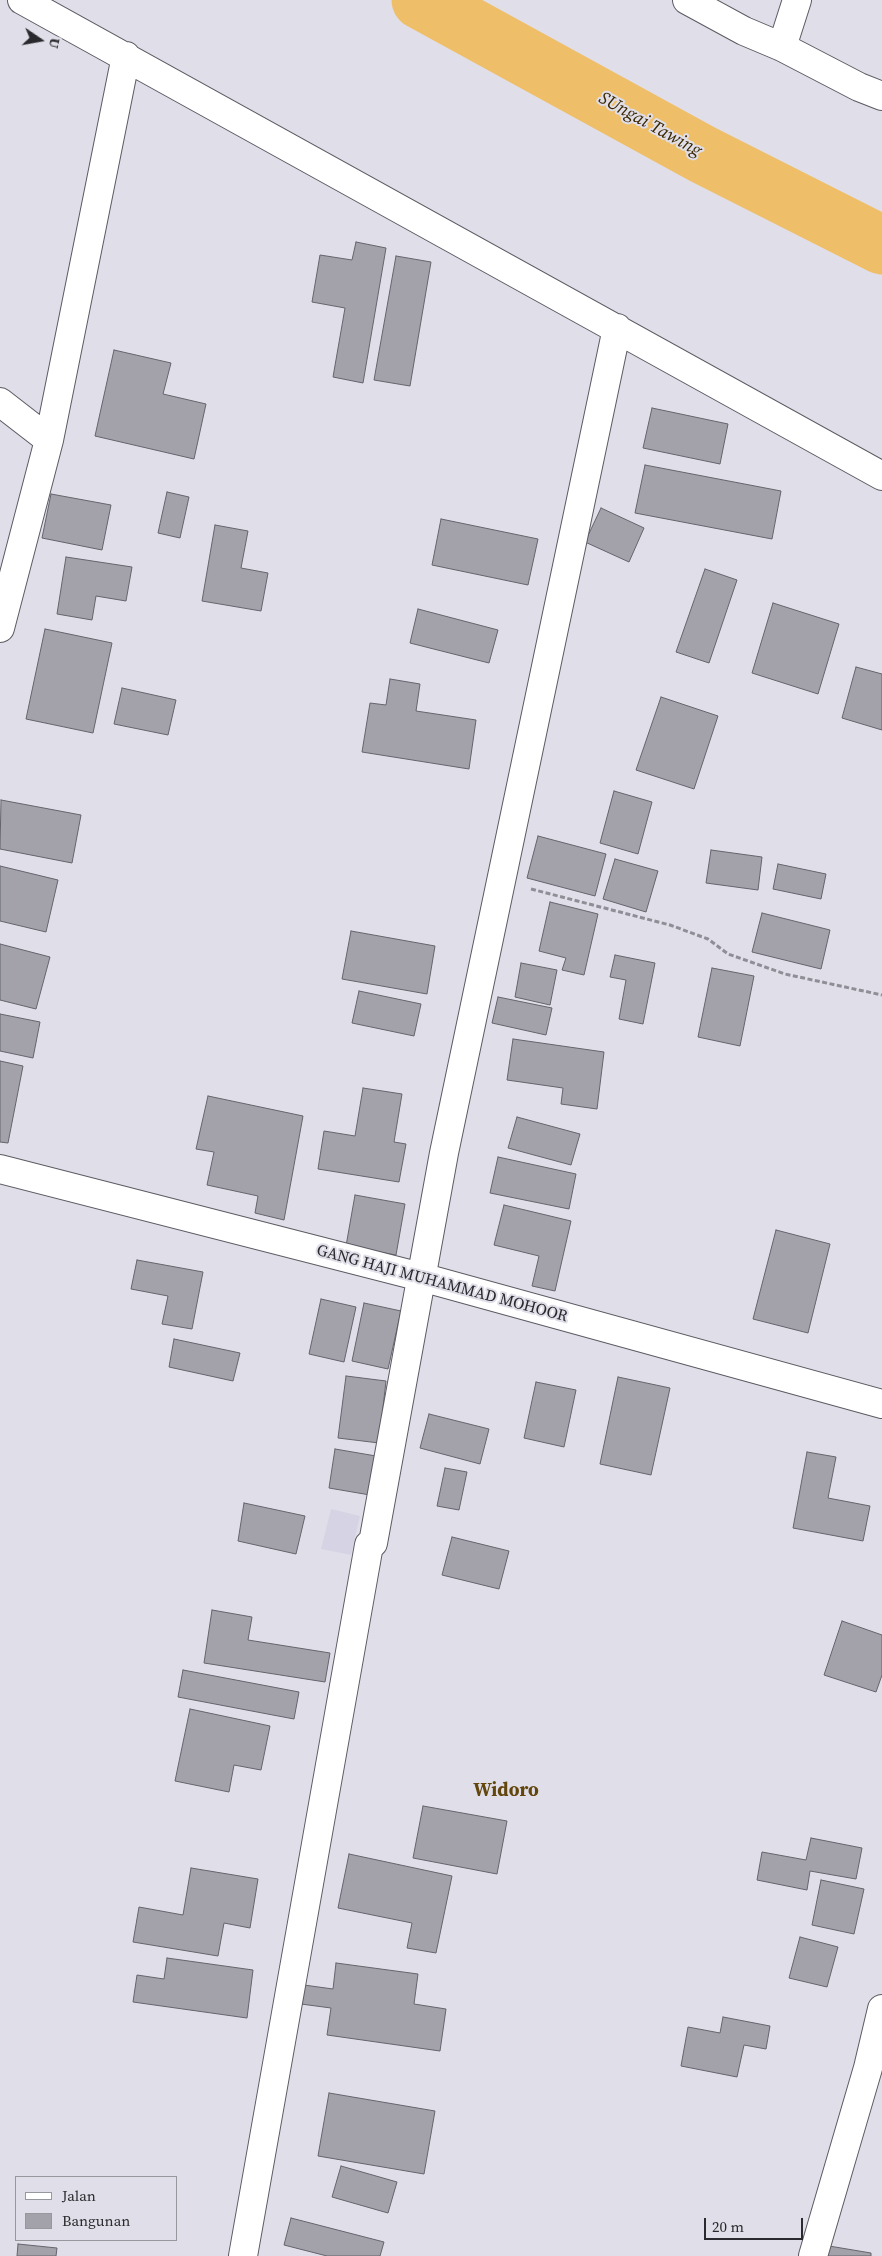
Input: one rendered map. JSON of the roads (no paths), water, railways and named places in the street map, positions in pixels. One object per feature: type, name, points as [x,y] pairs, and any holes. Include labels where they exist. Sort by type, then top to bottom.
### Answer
[{"type":"street","points":[[22,0],[882,476]]},
{"type":"street","points":[[687,0],[744,31],[782,47],[859,87],[882,96]]},
{"type":"street","points":[[782,47],[797,0]]},
{"type":"street","points":[[0,628],[49,440],[126,56]]},
{"type":"street","points":[[243,2256],[369,1545],[373,1543],[444,1153],[617,328]]},
{"type":"street","points":[[0,402],[49,440]]},
{"type":"street","name":"GANG HAJI MUHAMMAD MOHOOR","points":[[0,1169],[421,1277],[882,1404]]},
{"type":"street","points":[[813,2256],[868,2068],[882,2009]]},
{"type":"waterway","name":"SUngai Tawing","points":[[421,0],[702,154],[882,245]]},
{"type":"district","name":"Widoro","points":[[506,1791]]}]
